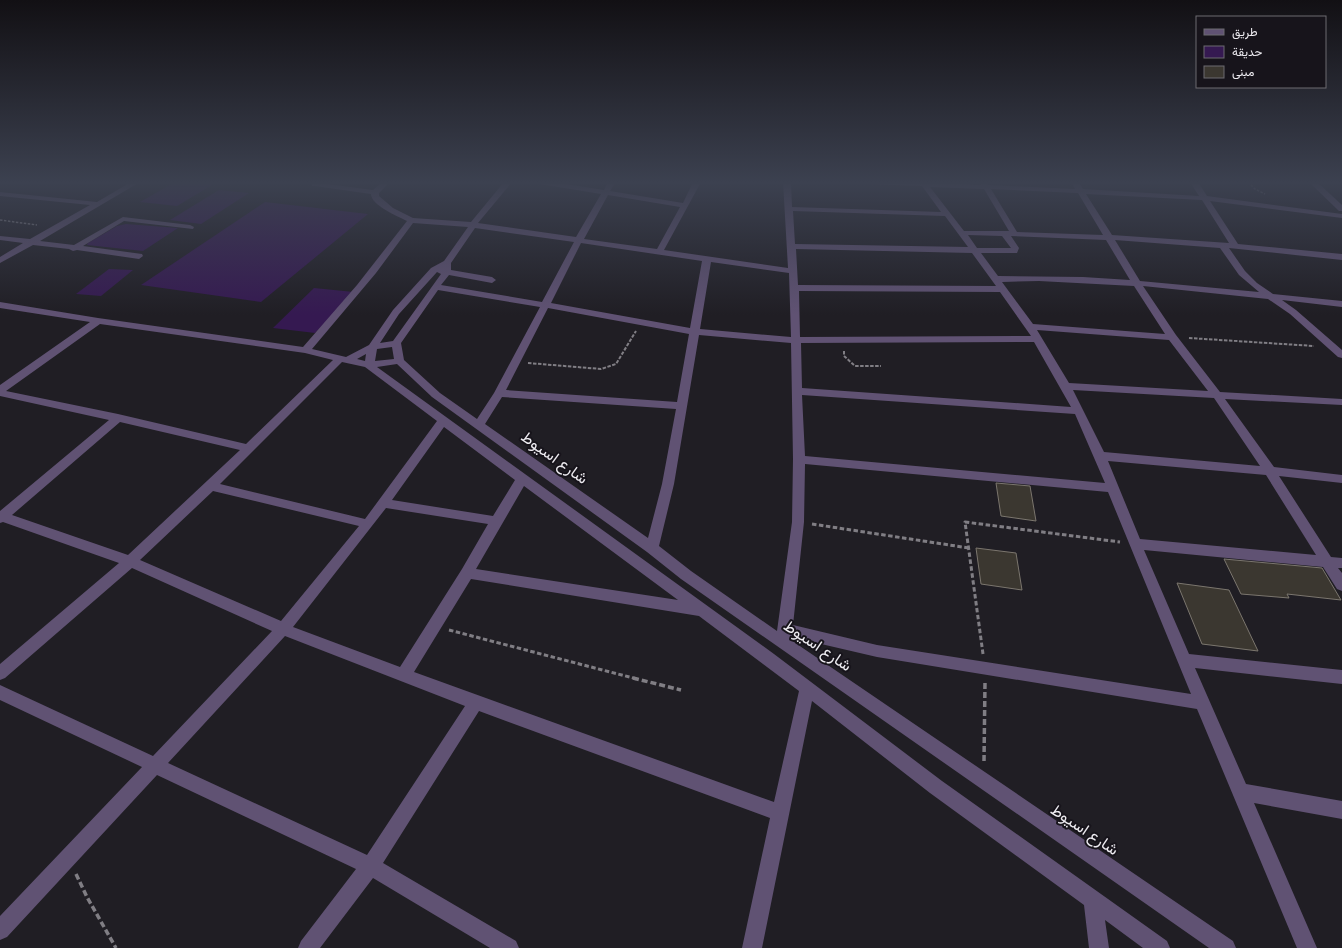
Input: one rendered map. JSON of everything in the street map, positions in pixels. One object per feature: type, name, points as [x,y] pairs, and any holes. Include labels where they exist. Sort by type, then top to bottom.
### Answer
[{"type":"street","points":[[0,260],[59,226]]},
{"type":"street","points":[[73,249],[111,226]]},
{"type":"street","points":[[184,226],[190,227]]},
{"type":"street","points":[[305,350],[357,293],[407,226]]},
{"type":"street","points":[[0,305],[98,321],[305,350],[370,365],[399,361],[396,343],[435,288],[472,226]]},
{"type":"street","points":[[482,226],[792,271]]},
{"type":"street","points":[[479,425],[516,362],[587,226]]},
{"type":"street","points":[[659,252],[674,226]]},
{"type":"street","points":[[789,226],[794,288],[799,458],[798,522],[784,636],[1203,704]]},
{"type":"street","points":[[957,226],[1038,339],[1079,410],[1100,456],[1135,544],[1186,660],[1203,704],[1306,948]]},
{"type":"street","points":[[1010,226],[1015,234]]},
{"type":"street","points":[[1101,226],[1172,337],[1217,395],[1270,471],[1342,585]]},
{"type":"street","points":[[1222,226],[1234,245]]},
{"type":"street","points":[[962,233],[1108,237],[1234,245],[1342,257]]},
{"type":"street","points":[[790,246],[1014,251],[1015,248],[1005,234]]},
{"type":"street","points":[[0,238],[31,241],[73,249],[139,256]]},
{"type":"street","points":[[1222,245],[1247,278],[1293,312],[1342,355]]},
{"type":"street","points":[[652,548],[668,484],[707,259]]},
{"type":"street","points":[[370,365],[372,347],[396,312],[434,270],[447,268],[492,280]]},
{"type":"street","points":[[794,288],[999,284],[1052,278],[1136,282],[1342,304]]},
{"type":"street","points":[[435,288],[546,305],[695,332],[796,340],[1038,339]]},
{"type":"street","points":[[0,390],[98,321]]},
{"type":"street","points":[[1030,327],[1172,337]]},
{"type":"street","points":[[0,673],[130,561],[345,358],[372,347],[396,343]]},
{"type":"street","name":"شارع اسيوط","points":[[399,361],[436,395],[652,548],[686,574],[784,636],[884,711],[984,782],[1226,948]]},
{"type":"street","points":[[370,365],[378,373],[808,689],[936,787],[1160,948]]},
{"type":"street","points":[[1066,386],[1342,402]]},
{"type":"street","points":[[797,391],[1079,410]]},
{"type":"street","points":[[0,393],[118,418],[250,449]]},
{"type":"street","points":[[499,393],[681,406]]},
{"type":"street","points":[[1,517],[118,418]]},
{"type":"street","points":[[0,930],[156,766],[283,629],[368,524],[443,421]]},
{"type":"street","points":[[1100,456],[1342,479]]},
{"type":"street","points":[[799,458],[1112,488]]},
{"type":"street","points":[[404,674],[467,573],[496,521],[522,479]]},
{"type":"street","points":[[211,486],[368,524]]},
{"type":"street","points":[[383,503],[496,521]]},
{"type":"street","points":[[1,517],[130,561],[283,629],[404,674],[476,703],[780,814]]},
{"type":"street","points":[[1135,544],[1342,563]]},
{"type":"street","points":[[467,573],[607,594],[702,611]]},
{"type":"street","points":[[1186,660],[1342,677]]},
{"type":"street","points":[[752,948],[808,689]]},
{"type":"street","points":[[0,692],[370,866],[509,948]]},
{"type":"street","points":[[308,948],[370,866],[476,703]]},
{"type":"street","points":[[1240,792],[1342,810]]},
{"type":"street","points":[[1093,899],[1099,948]]},
{"type":"path","points":[[44,226],[56,228]]},
{"type":"path","points":[[516,362],[601,369],[616,364],[641,323]]},
{"type":"path","points":[[1172,337],[1292,345],[1332,346]]},
{"type":"path","points":[[846,339],[844,356],[855,366],[881,366]]},
{"type":"path","points":[[798,522],[969,548]]},
{"type":"path","points":[[984,782],[985,669],[965,522],[1135,544]]},
{"type":"path","points":[[433,626],[681,690]]},
{"type":"path","points":[[68,857],[86,897],[116,948]]},
{"type":"green space","points":[[117,226],[178,228],[143,251],[87,245]]},
{"type":"green space","points":[[229,226],[353,226],[261,302],[141,285]]},
{"type":"green space","points":[[109,269],[133,270],[101,296],[76,294]]},
{"type":"green space","points":[[314,288],[354,292],[315,333],[273,328]]},
{"type":"building","points":[[996,483],[1030,486],[1036,521],[1001,516]]},
{"type":"building","points":[[976,548],[1016,553],[1022,590],[981,584]]},
{"type":"building","points":[[1224,559],[1322,568],[1341,600],[1287,594],[1289,598],[1241,594]]},
{"type":"building","points":[[1177,583],[1229,590],[1258,651],[1202,644]]}]
